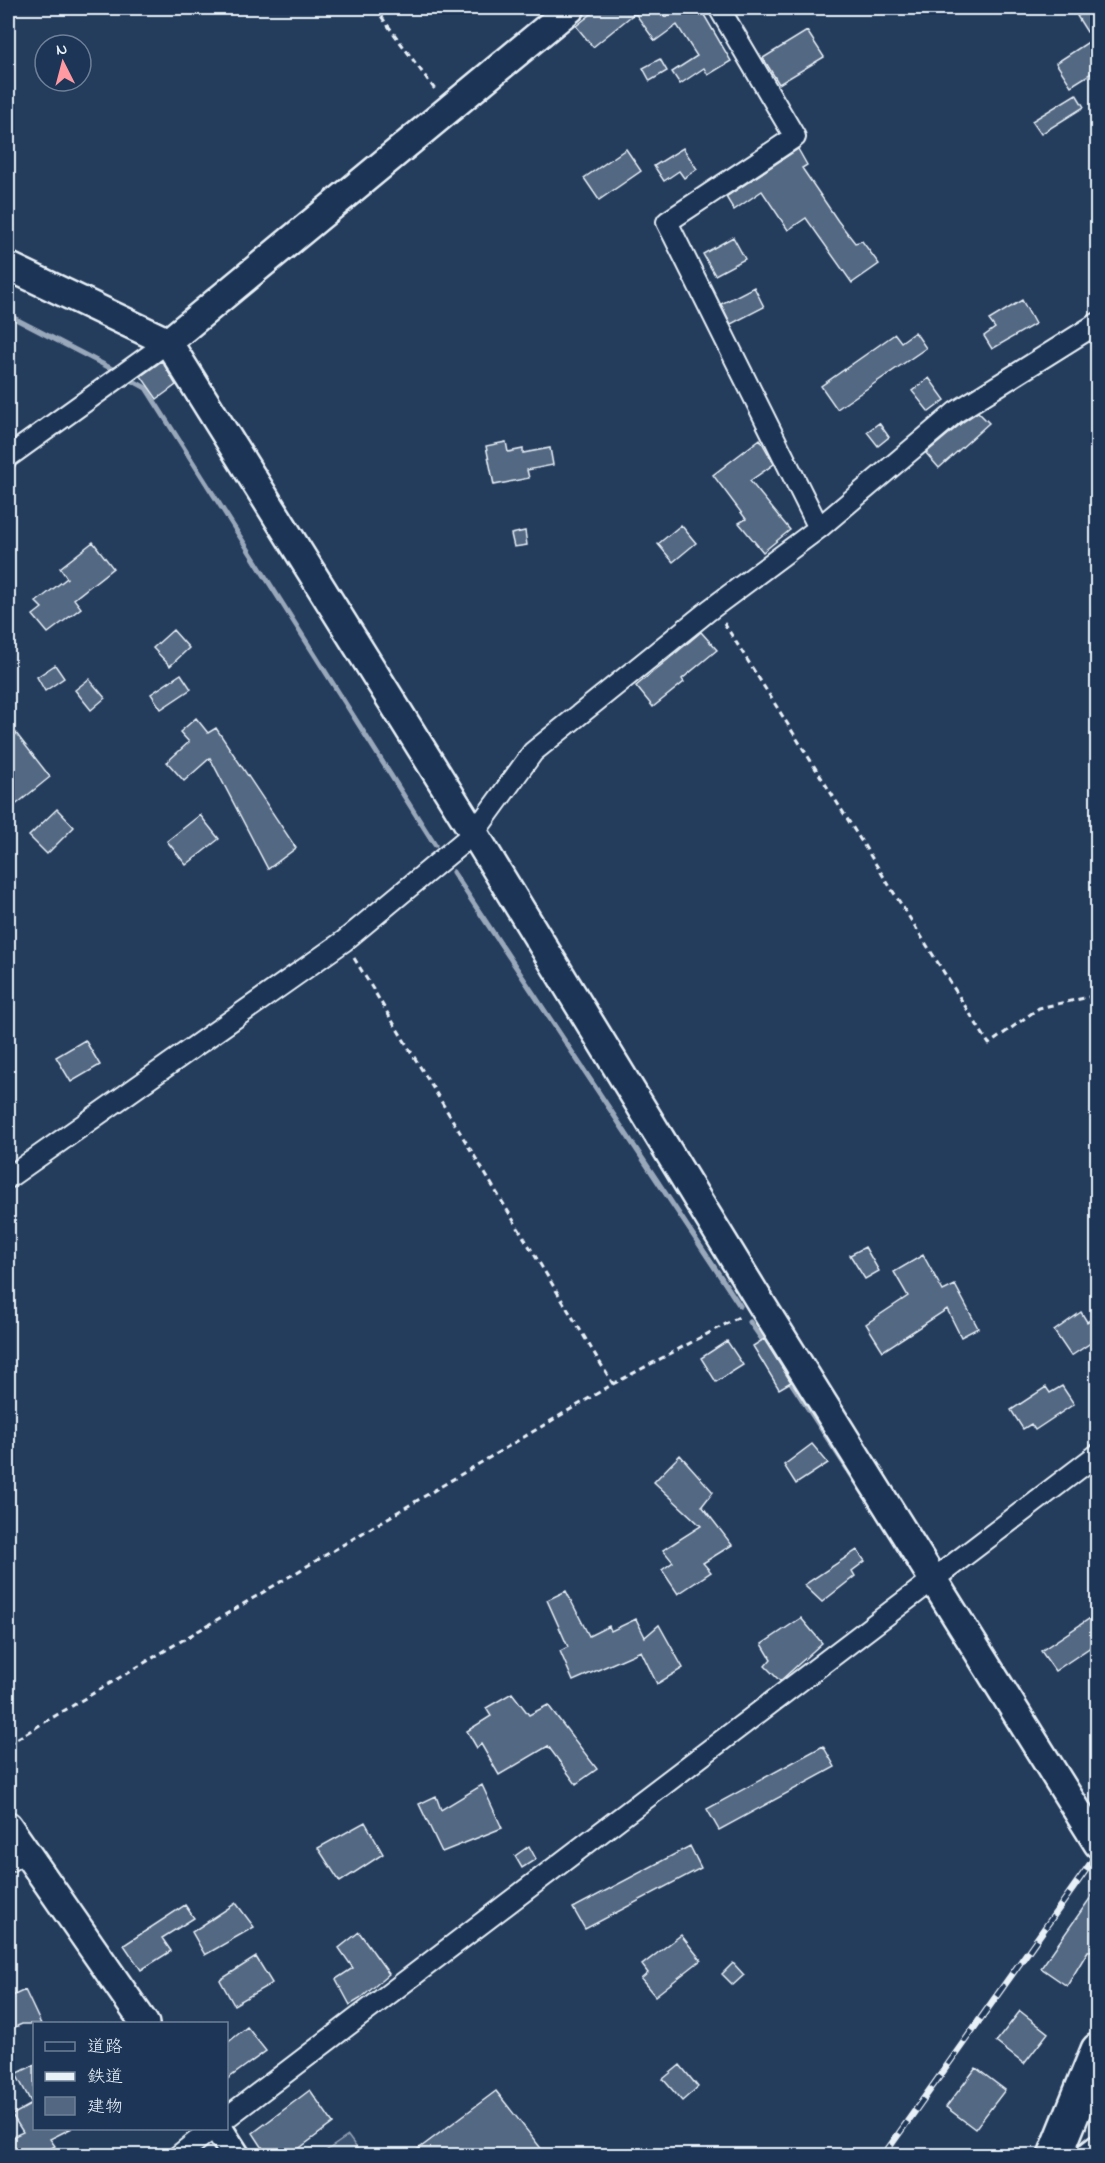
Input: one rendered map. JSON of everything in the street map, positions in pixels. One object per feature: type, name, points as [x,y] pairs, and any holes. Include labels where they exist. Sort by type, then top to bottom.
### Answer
[{"type":"highway","points":[[1055,2156],[1098,2050]]},
{"type":"street","points":[[8,458],[168,342],[571,8]]},
{"type":"street","points":[[719,8],[795,137],[667,222],[819,528]]},
{"type":"street","points":[[8,266],[168,342],[474,833],[762,1305],[1098,1844]]},
{"type":"street","points":[[8,1178],[344,941],[474,833],[533,752],[714,606],[819,528],[956,412],[1098,323]]},
{"type":"street","points":[[228,2116],[1098,1454]]},
{"type":"street","points":[[8,1826],[16,1856],[143,2022]]},
{"type":"street","points":[[178,2156],[210,2130]]},
{"type":"street","points":[[219,2130],[236,2156]]},
{"type":"street","points":[[1089,2156],[1098,2149]]},
{"type":"path","points":[[375,8],[449,109]]},
{"type":"path","points":[[714,606],[989,1044],[1039,1008],[1098,995]]},
{"type":"path","points":[[344,941],[613,1384]]},
{"type":"path","points":[[8,1744],[613,1384],[762,1305]]},
{"type":"shaded area","points":[[348,2136],[362,2155],[320,2155]]},
{"type":"building","points":[[599,8],[659,8],[665,17],[680,8],[700,8],[731,61],[708,75],[704,68],[680,84],[672,72],[697,56],[677,25],[655,41],[635,13],[593,47],[576,26]]},
{"type":"building","points":[[1091,8],[1098,18],[1098,25],[1087,32],[1077,16]]},
{"type":"building","points":[[807,31],[824,57],[779,84],[763,58]]},
{"type":"building","points":[[1093,39],[1098,46],[1098,69],[1071,86],[1056,63]]},
{"type":"building","points":[[660,59],[667,71],[650,81],[643,68]]},
{"type":"building","points":[[1076,94],[1084,107],[1041,134],[1032,121]]},
{"type":"building","points":[[683,148],[697,169],[684,178],[679,171],[664,181],[654,166]]},
{"type":"building","points":[[626,149],[641,171],[599,200],[584,178]]},
{"type":"building","points":[[798,149],[807,165],[802,168],[838,221],[855,243],[862,241],[879,264],[852,283],[806,218],[788,230],[762,191],[734,210],[726,197]]},
{"type":"building","points":[[733,237],[745,259],[715,275],[703,254]]},
{"type":"building","points":[[754,287],[764,307],[731,324],[721,304]]},
{"type":"building","points":[[1022,300],[1035,324],[992,349],[984,336],[995,328],[989,320]]},
{"type":"building","points":[[915,332],[926,348],[837,409],[821,386],[895,334],[901,342]]},
{"type":"building","points":[[162,361],[176,385],[157,399],[141,376]]},
{"type":"building","points":[[929,378],[945,400],[929,412],[912,391]]},
{"type":"building","points":[[978,412],[989,423],[939,468],[926,453]]},
{"type":"building","points":[[879,423],[889,437],[878,446],[867,432]]},
{"type":"building","points":[[760,439],[774,464],[750,481],[790,530],[763,552],[739,523],[746,519],[713,475]]},
{"type":"building","points":[[506,442],[508,452],[523,449],[523,453],[550,448],[553,465],[527,470],[529,478],[494,485],[486,446]]},
{"type":"building","points":[[681,525],[696,543],[673,562],[658,544]]},
{"type":"building","points":[[525,531],[527,545],[514,547],[511,534]]},
{"type":"building","points":[[93,542],[113,568],[74,599],[81,608],[48,633],[33,615],[42,608],[36,602],[67,578],[60,568]]},
{"type":"building","points":[[173,630],[189,648],[170,666],[153,648]]},
{"type":"building","points":[[701,632],[717,650],[682,679],[684,682],[653,707],[636,686]]},
{"type":"building","points":[[55,665],[64,678],[45,691],[37,677]]},
{"type":"building","points":[[181,674],[191,689],[161,709],[151,694]]},
{"type":"building","points":[[89,679],[105,698],[91,710],[75,690]]},
{"type":"building","points":[[196,718],[208,733],[216,728],[296,848],[268,869],[210,758],[184,781],[167,762],[189,742],[180,732]]},
{"type":"building","points":[[8,723],[50,777],[8,811]]},
{"type":"building","points":[[57,809],[74,827],[47,854],[29,836]]},
{"type":"building","points":[[200,815],[219,839],[186,865],[167,841]]},
{"type":"building","points":[[85,1040],[100,1065],[71,1082],[56,1057]]},
{"type":"building","points":[[865,1247],[879,1271],[865,1279],[850,1255]]},
{"type":"building","points":[[923,1255],[943,1291],[955,1285],[978,1328],[961,1337],[947,1309],[883,1351],[866,1324],[908,1296],[894,1272]]},
{"type":"building","points":[[1081,1312],[1087,1322],[1098,1315],[1098,1338],[1071,1356],[1054,1331]]},
{"type":"building","points":[[764,1339],[791,1382],[779,1389],[753,1346]]},
{"type":"building","points":[[727,1341],[743,1365],[716,1382],[701,1358]]},
{"type":"building","points":[[1062,1386],[1074,1404],[1035,1430],[1031,1424],[1023,1429],[1011,1410],[1046,1387],[1050,1393]]},
{"type":"building","points":[[812,1444],[828,1463],[796,1484],[784,1465]]},
{"type":"building","points":[[680,1455],[713,1492],[702,1506],[732,1545],[703,1563],[711,1572],[678,1594],[662,1570],[673,1562],[663,1550],[701,1526],[654,1482]]},
{"type":"building","points":[[857,1550],[865,1561],[852,1571],[855,1576],[822,1602],[804,1585]]},
{"type":"building","points":[[566,1591],[589,1636],[609,1626],[611,1631],[636,1619],[645,1637],[659,1625],[683,1668],[657,1684],[641,1651],[573,1681],[560,1651],[568,1647],[547,1600]]},
{"type":"building","points":[[1098,1613],[1098,1642],[1055,1671],[1041,1651]]},
{"type":"building","points":[[801,1618],[822,1643],[780,1681],[765,1666],[771,1659],[762,1644]]},
{"type":"building","points":[[512,1693],[529,1715],[548,1705],[597,1769],[576,1784],[548,1746],[499,1775],[481,1744],[477,1748],[467,1731],[491,1716],[486,1708]]},
{"type":"building","points":[[823,1746],[835,1767],[719,1830],[707,1809]]},
{"type":"building","points":[[482,1785],[502,1828],[442,1852],[419,1804],[436,1796],[441,1810]]},
{"type":"building","points":[[365,1822],[383,1854],[340,1882],[318,1848]]},
{"type":"building","points":[[529,1846],[536,1859],[522,1868],[515,1856]]},
{"type":"building","points":[[690,1846],[701,1868],[585,1929],[573,1908]]},
{"type":"building","points":[[1098,1887],[1098,1950],[1088,1951],[1067,1986],[1041,1968]]},
{"type":"building","points":[[236,1903],[254,1927],[205,1955],[192,1932]]},
{"type":"building","points":[[185,1905],[194,1918],[162,1938],[171,1951],[141,1970],[124,1945]]},
{"type":"building","points":[[359,1932],[389,1974],[350,2005],[336,1979],[353,1968],[339,1948]]},
{"type":"building","points":[[681,1935],[701,1960],[655,1996],[641,1979],[648,1973],[642,1965]]},
{"type":"building","points":[[256,1957],[272,1983],[234,2005],[220,1980]]},
{"type":"building","points":[[733,1963],[744,1975],[733,1985],[722,1974]]},
{"type":"building","points":[[25,1990],[40,2022],[22,2024],[8,2030],[8,1998]]},
{"type":"building","points":[[1020,2011],[1048,2033],[1024,2064],[996,2042]]},
{"type":"building","points":[[247,2027],[266,2051],[228,2079],[228,2042]]},
{"type":"building","points":[[680,2065],[698,2087],[682,2101],[663,2079]]},
{"type":"building","points":[[33,2066],[33,2130],[68,2130],[50,2139],[55,2146],[38,2156],[8,2156],[8,2139],[23,2132],[12,2115],[32,2104],[16,2074]]},
{"type":"building","points":[[976,2068],[1005,2090],[975,2129],[946,2107]]},
{"type":"building","points":[[310,2090],[333,2123],[289,2156],[268,2156],[253,2133]]},
{"type":"building","points":[[496,2091],[547,2156],[409,2156]]},
{"type":"waterway","points":[[8,315],[118,372]]},
{"type":"waterway","points":[[126,377],[146,388],[435,845]]},
{"type":"waterway","points":[[453,872],[740,1306]]},
{"type":"waterway","points":[[750,1322],[766,1345]]},
{"type":"waterway","points":[[788,1378],[865,1496]]},
{"type":"railway","points":[[883,2156],[1098,1853]]}]
